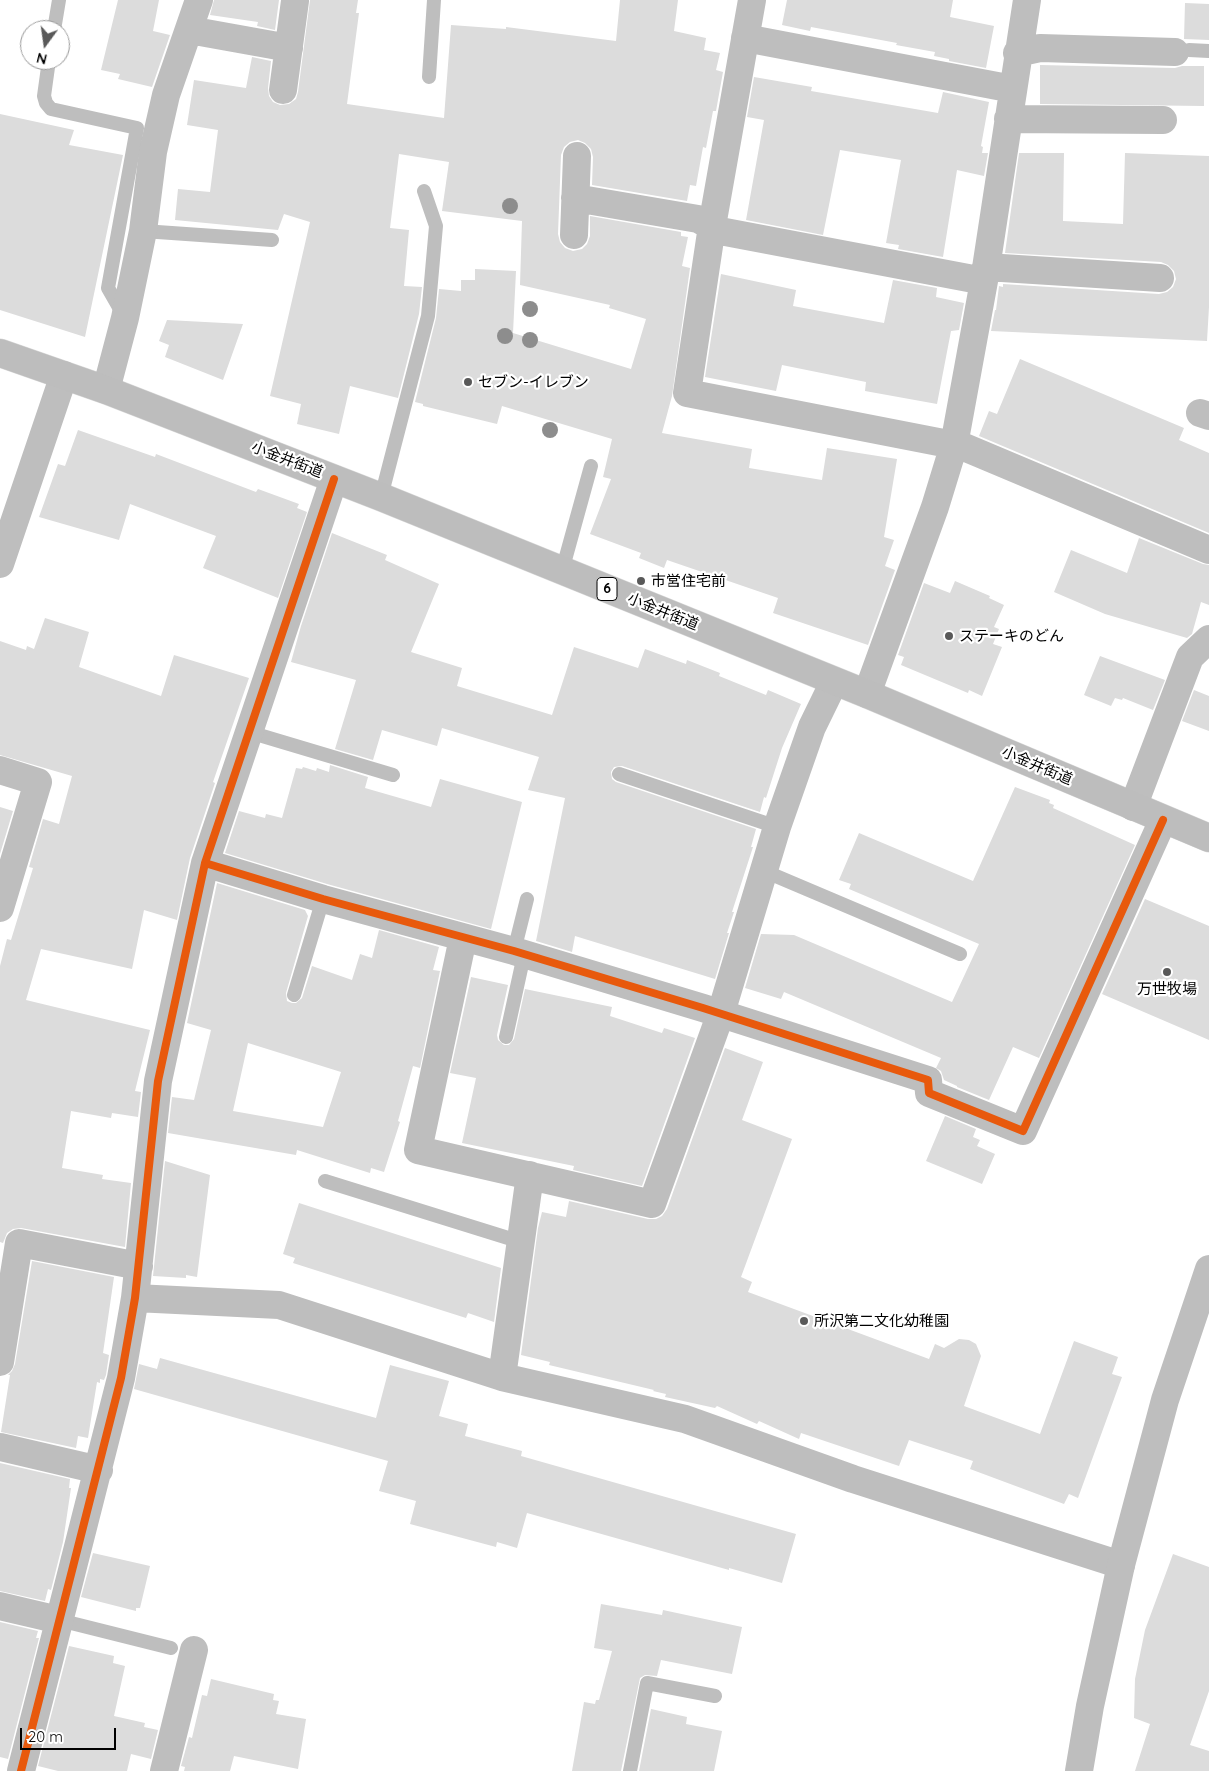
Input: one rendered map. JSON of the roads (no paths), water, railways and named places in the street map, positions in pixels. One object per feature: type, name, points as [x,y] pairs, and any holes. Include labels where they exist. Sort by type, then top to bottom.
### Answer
[{"type":"main road","name":"小金井街道","points":[[0,354],[106,390],[381,497],[867,694],[1162,820],[1209,838]]},
{"type":"street","points":[[106,390],[125,318],[143,231],[153,152],[166,95],[199,0]]},
{"type":"street","points":[[283,90],[295,0]]},
{"type":"street","points":[[752,0],[712,226],[686,393],[964,447],[1209,550]]},
{"type":"street","points":[[867,694],[935,507],[954,445],[985,274],[1027,0]]},
{"type":"street","points":[[189,30],[289,48]]},
{"type":"street","points":[[745,38],[1013,89]]},
{"type":"street","points":[[1018,53],[1040,48],[1182,51]]},
{"type":"street","points":[[1008,119],[1163,120]]},
{"type":"street","points":[[574,235],[577,156]]},
{"type":"street","points":[[575,198],[698,219],[720,231],[985,274],[1160,278]]},
{"type":"street","points":[[0,564],[64,376]]},
{"type":"street","points":[[21,1771],[121,1378],[135,1298],[158,1081],[205,863],[334,479]]},
{"type":"street","points":[[1133,807],[1190,657],[1209,638]]},
{"type":"street","points":[[463,938],[418,1150],[652,1204],[722,1013],[777,827],[812,727],[834,682]]},
{"type":"street","points":[[0,770],[38,782],[0,908]]},
{"type":"street","points":[[205,863],[323,899],[519,953],[722,1013],[928,1080],[929,1092],[1023,1131],[1162,820]]},
{"type":"street","points":[[502,1377],[530,1175]]},
{"type":"street","points":[[0,1362],[19,1243],[138,1266]]},
{"type":"street","points":[[1079,1771],[1090,1706],[1120,1565],[1165,1400],[1209,1269]]},
{"type":"street","points":[[135,1298],[279,1306],[502,1377],[685,1420],[853,1479],[1120,1565]]},
{"type":"street","points":[[0,1447],[99,1470]]},
{"type":"street","points":[[0,1606],[60,1620]]},
{"type":"street","points":[[164,1771],[183,1649]]},
{"type":"lane","points":[[56,20],[59,0]]},
{"type":"lane","points":[[430,77],[434,0]]},
{"type":"lane","points":[[1182,51],[1209,51]]},
{"type":"lane","points":[[48,70],[44,96],[46,103],[51,109],[137,128],[108,288],[125,318]]},
{"type":"lane","points":[[381,497],[428,316],[436,226],[424,191]]},
{"type":"lane","points":[[143,231],[272,240]]},
{"type":"lane","points":[[562,571],[590,466]]},
{"type":"lane","points":[[249,732],[394,775]]},
{"type":"lane","points":[[619,774],[777,827]]},
{"type":"lane","points":[[764,871],[960,954]]},
{"type":"lane","points":[[294,995],[323,899]]},
{"type":"lane","points":[[506,1037],[527,899]]},
{"type":"lane","points":[[325,1181],[520,1242]]},
{"type":"lane","points":[[60,1620],[183,1649]]},
{"type":"lane","points":[[630,1771],[648,1683],[715,1696]]},
{"type":"place","name":"セブン-イレブン","points":[[468,382]]},
{"type":"place","name":"市営住宅前","points":[[641,581]]},
{"type":"place","name":"ステーキのどん","points":[[949,636]]},
{"type":"place","name":"万世牧場","points":[[1167,972]]},
{"type":"place","name":"所沢第二文化幼稚園","points":[[804,1321]]}]
